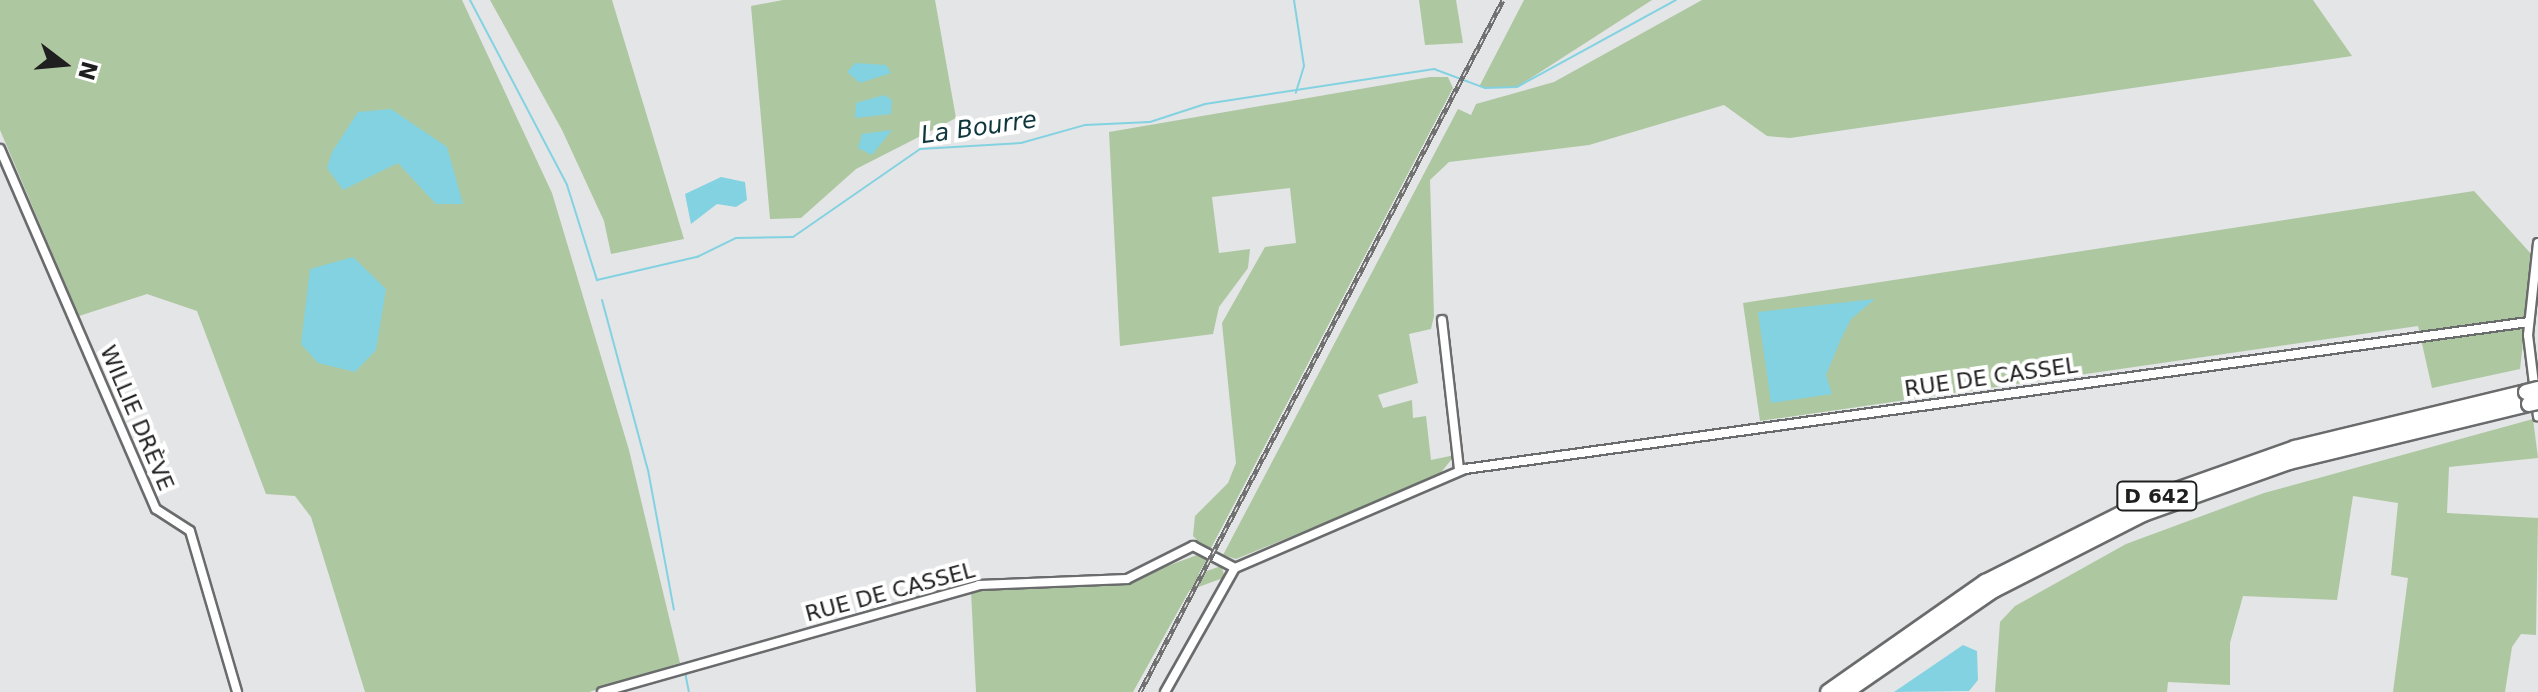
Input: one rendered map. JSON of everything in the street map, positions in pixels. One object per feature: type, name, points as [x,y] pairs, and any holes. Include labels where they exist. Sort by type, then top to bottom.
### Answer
[{"type":"highway","name":"D 642","points":[[1828,692],[1972,590],[2137,505],[2281,452],[2533,397]]},
{"type":"highway","name":"D 642","points":[[1846,692],[1994,590],[2143,514],[2303,458],[2533,397]]},
{"type":"street","name":"WILLIE DRÈVE","points":[[0,149],[154,506],[190,531],[237,692]]},
{"type":"street","points":[[2538,243],[2528,322],[2538,416]]},
{"type":"street","points":[[1442,320],[1459,470]]},
{"type":"street","name":"RUE DE CASSEL","points":[[602,692],[684,666],[975,586],[1133,578],[1189,546],[1235,568],[1459,470],[2528,322]]},
{"type":"street","points":[[1165,692],[1235,568]]},
{"type":"green space","points":[[0,0],[462,0],[552,193],[629,450],[680,663],[589,692],[365,692],[311,517],[295,496],[266,494],[197,311],[147,294],[79,316],[0,130]]},
{"type":"green space","points":[[490,0],[612,0],[684,239],[611,254],[604,221],[562,130]]},
{"type":"green space","points":[[783,0],[935,0],[956,118],[856,169],[801,218],[770,219],[751,6]]},
{"type":"green space","points":[[1419,0],[1456,0],[1463,43],[1425,45]]},
{"type":"green space","points":[[1524,0],[1652,0],[1517,87],[1479,87]]},
{"type":"green space","points":[[1702,0],[2313,0],[2352,56],[1790,138],[1767,136],[1724,105],[1589,145],[1449,162],[1430,180],[1434,316],[1431,329],[1409,334],[1418,383],[1378,395],[1383,408],[1412,400],[1413,418],[1426,416],[1431,460],[1455,455],[1439,475],[1415,486],[1236,559],[1223,555],[1458,109],[1471,115],[1476,104],[1554,82]]},
{"type":"green space","points":[[1430,77],[1448,77],[1453,88],[1211,548],[1202,545],[1193,536],[1195,516],[1228,483],[1236,463],[1222,323],[1265,247],[1296,243],[1290,188],[1212,197],[1219,253],[1250,249],[1248,268],[1219,307],[1213,334],[1120,346],[1109,132]]},
{"type":"green space","points":[[2474,191],[2533,256],[2520,369],[2432,388],[2418,326],[1760,421],[1743,303]]},
{"type":"green space","points":[[2533,419],[2538,458],[2449,467],[2447,513],[2538,518],[2536,635],[2521,634],[2512,647],[2505,692],[2393,692],[2408,578],[2391,575],[2398,503],[2353,496],[2337,600],[2243,596],[2230,643],[2230,685],[2168,682],[2167,692],[1995,692],[2000,622],[2015,606],[2126,544],[2264,493]]},
{"type":"green space","points":[[1200,554],[1207,559],[1133,692],[976,692],[971,591],[1121,583]]},
{"type":"green space","points":[[1221,566],[1225,577],[1090,627],[1086,615]]},
{"type":"water","points":[[855,63],[886,65],[891,73],[860,83],[847,72]]},
{"type":"water","points":[[884,95],[892,100],[891,114],[855,118],[856,103]]},
{"type":"water","points":[[391,109],[447,147],[463,204],[436,204],[398,163],[343,190],[327,168],[332,152],[358,112]]},
{"type":"water","points":[[892,130],[872,155],[858,148],[862,134]]},
{"type":"water","points":[[721,177],[745,182],[747,200],[736,207],[717,204],[691,224],[685,194]]},
{"type":"water","points":[[353,257],[386,289],[376,350],[355,372],[318,363],[301,344],[310,269]]},
{"type":"water","points":[[1875,299],[1851,319],[1841,339],[1826,375],[1832,394],[1771,403],[1758,312]]},
{"type":"water","points":[[1963,645],[1977,651],[1978,680],[1969,691],[1894,692]]},
{"type":"waterway","name":"La Bourre","points":[[470,0],[567,185],[597,280],[697,257],[736,238],[793,237],[920,149],[1021,143],[1085,125],[1150,122],[1205,104],[1434,69],[1485,88],[1517,87],[1676,0]]},
{"type":"waterway","points":[[1294,0],[1304,66],[1296,93]]},
{"type":"waterway","points":[[602,300],[648,470],[674,610]]},
{"type":"waterway","points":[[685,672],[689,692]]},
{"type":"railway","points":[[1140,692],[1503,0]]}]
